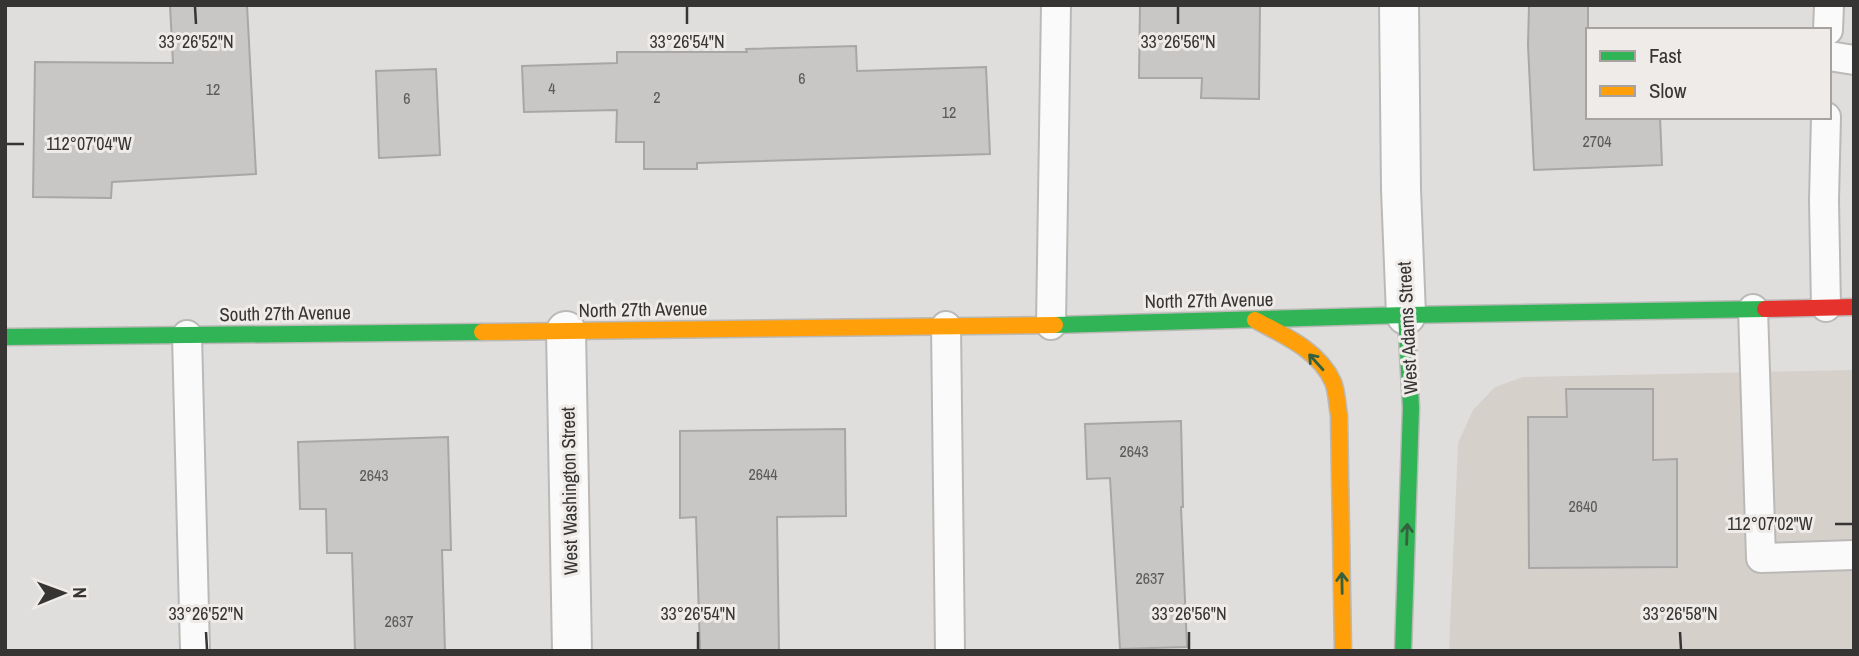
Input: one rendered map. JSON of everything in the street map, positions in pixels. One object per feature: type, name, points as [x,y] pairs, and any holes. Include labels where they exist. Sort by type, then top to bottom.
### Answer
[{"type":"main road","name":"North 27th Avenue","points":[[566,331],[1051,325],[1854,307]]},
{"type":"main road","name":"West Adams Street","points":[[1403,651],[1411,408],[1406,315]]},
{"type":"main road","points":[[1255,320],[1296,342],[1318,361],[1332,382],[1339,415],[1343,651]]},
{"type":"main road","name":"South 27th Avenue","points":[[5,337],[566,331]]},
{"type":"street","name":"West Adams Street","points":[[1399,5],[1401,189],[1406,315]]},
{"type":"street","name":"West Washington Street","points":[[566,331],[572,651]]},
{"type":"lane","points":[[1051,325],[1056,5]]},
{"type":"lane","points":[[1828,28],[1829,5]]},
{"type":"lane","points":[[1831,56],[1854,60]]},
{"type":"lane","points":[[1826,119],[1826,307]]},
{"type":"lane","points":[[1753,309],[1761,558],[1854,555]]},
{"type":"lane","points":[[946,326],[950,651]]},
{"type":"lane","points":[[187,335],[195,651]]},
{"type":"shaded area","points":[[1854,370],[1854,651],[1449,651],[1458,443],[1473,410],[1495,387],[1523,377]]},
{"type":"building","points":[[170,5],[247,5],[256,174],[112,182],[111,198],[33,197],[35,62],[173,63]]},
{"type":"building","points":[[1140,5],[1260,5],[1259,99],[1201,98],[1202,78],[1139,78]]},
{"type":"building","points":[[1529,5],[1588,5],[1586,119],[1660,119],[1662,165],[1534,170],[1528,45]]},
{"type":"building","points":[[856,46],[857,71],[986,67],[990,154],[697,163],[697,169],[644,169],[644,142],[616,142],[617,110],[524,112],[522,66],[617,63],[617,52],[747,52],[746,49]]},
{"type":"building","points":[[436,69],[440,155],[379,158],[376,71]]},
{"type":"building","points":[[1566,389],[1653,389],[1653,460],[1677,459],[1677,567],[1529,568],[1528,417],[1567,417]]},
{"type":"building","points":[[1181,421],[1181,507],[1187,647],[1120,649],[1110,478],[1087,479],[1085,424]]},
{"type":"building","points":[[845,429],[846,516],[777,517],[779,651],[700,651],[696,517],[680,518],[680,431]]},
{"type":"building","points":[[448,437],[451,550],[442,550],[445,651],[355,651],[352,553],[327,553],[326,509],[300,509],[298,442]]},
{"type":"traffic: fast","points":[[1055,325],[1765,309]]},
{"type":"traffic: fast","points":[[1403,651],[1411,408],[1406,315]]},
{"type":"traffic: fast","points":[[5,337],[482,332]]},
{"type":"traffic: slow","points":[[1255,320],[1310,352],[1333,382],[1339,415],[1343,651]]},
{"type":"traffic: slow","points":[[482,332],[1055,325]]},
{"type":"traffic: jam","points":[[1765,309],[1854,307]]}]
